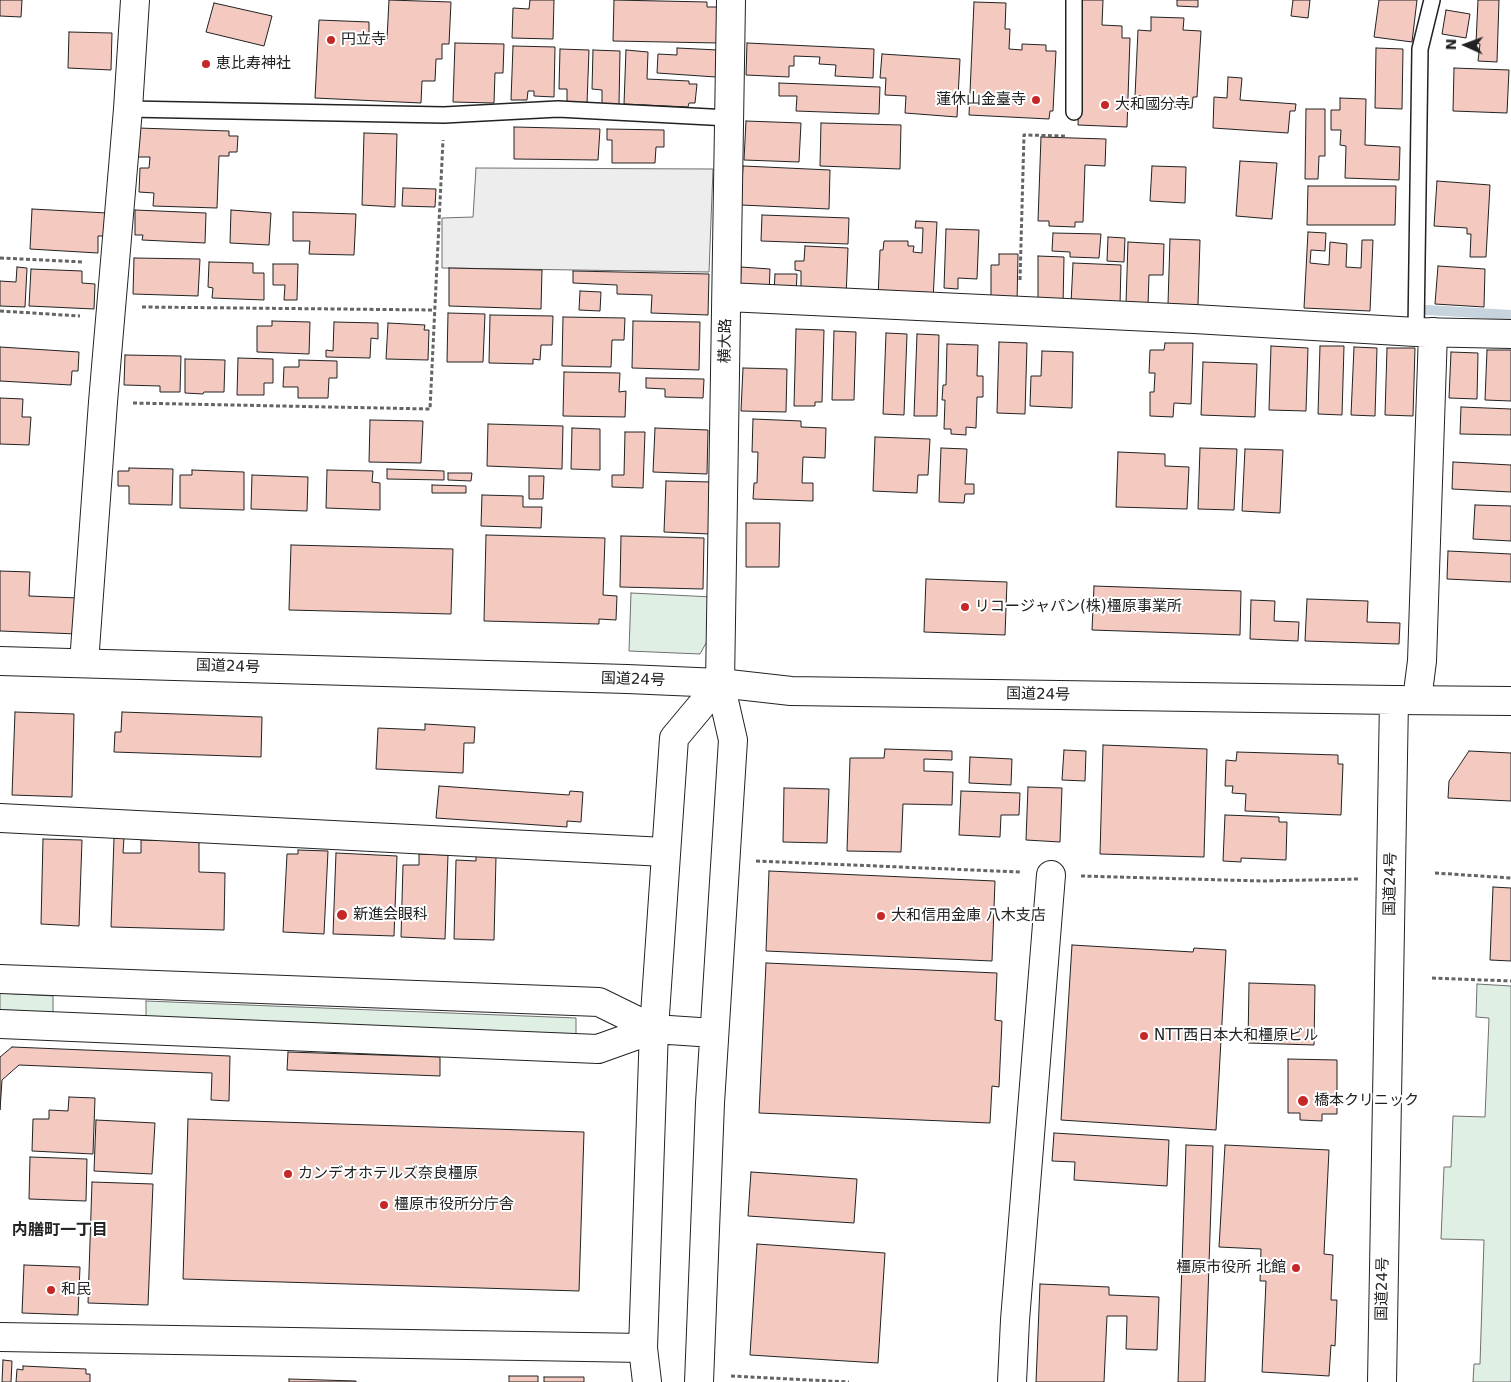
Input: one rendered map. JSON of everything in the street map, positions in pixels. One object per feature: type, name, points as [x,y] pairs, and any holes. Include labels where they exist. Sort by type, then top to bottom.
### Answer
[{"type":"main road","points":[[84,663],[135,0]]},
{"type":"main road","name":"横大路","points":[[699,1382],[709,1112],[733,740],[720,683],[731,0]]},
{"type":"main road","points":[[727,297],[1424,332],[1511,334]]},
{"type":"main road","points":[[1424,332],[1422,661],[1406,700],[1511,702]]},
{"type":"main road","name":"国道24号","points":[[0,661],[720,683],[791,691],[1406,700],[1382,1382]]},
{"type":"main road","points":[[647,1382],[643,1348],[654,1029],[674,738],[720,683]]},
{"type":"main road","points":[[0,818],[665,852]]},
{"type":"main road","points":[[1012,1382],[1015,1320],[1051,875]]},
{"type":"main road","points":[[0,979],[599,1002],[654,1029],[714,1033]]},
{"type":"main road","points":[[0,1024],[598,1049],[654,1029]]},
{"type":"main road","points":[[0,1336],[643,1348]]},
{"type":"lane","points":[[1074,0],[1074,112]]},
{"type":"lane","points":[[1424,332],[1420,49],[1432,0]]},
{"type":"lane","points":[[128,109],[444,115],[558,109],[729,118]]},
{"type":"path","points":[[1020,281],[1024,135],[1074,137],[1074,112]]},
{"type":"path","points":[[103,402],[430,409],[444,115]]},
{"type":"path","points":[[0,258],[115,263]]},
{"type":"path","points":[[0,311],[434,310]]},
{"type":"path","points":[[1435,873],[1511,878]]},
{"type":"path","points":[[1432,978],[1511,981]]},
{"type":"path","points":[[726,1376],[849,1382]]},
{"type":"green space","points":[[631,593],[713,597],[711,634],[700,654],[629,651]]},
{"type":"green space","points":[[1477,984],[1511,986],[1511,1382],[1473,1382],[1474,1364],[1480,1364],[1484,1240],[1441,1239],[1444,1167],[1451,1167],[1453,1116],[1485,1117],[1489,1018],[1476,1017]]},
{"type":"green space","points":[[0,993],[53,996],[53,1015],[0,1013]]},
{"type":"green space","points":[[146,1001],[576,1018],[576,1036],[146,1019]]},
{"type":"shaded area","points":[[476,168],[713,169],[709,272],[442,268],[442,218],[473,217]]},
{"type":"building","points":[[0,0],[22,0],[21,17],[0,16]]},
{"type":"building","points":[[389,0],[451,2],[449,44],[442,44],[442,59],[436,59],[435,81],[422,81],[421,103],[315,98],[319,20],[369,22],[369,38],[387,39]]},
{"type":"building","points":[[530,0],[554,0],[553,39],[512,38],[513,8],[529,9]]},
{"type":"building","points":[[614,0],[707,2],[707,7],[719,7],[718,43],[613,41]]},
{"type":"building","points":[[1082,0],[1103,0],[1102,25],[1122,26],[1122,38],[1130,38],[1127,127],[1078,125]]},
{"type":"building","points":[[1177,0],[1198,0],[1198,7],[1177,6]]},
{"type":"building","points":[[1293,0],[1310,0],[1308,18],[1291,16]]},
{"type":"building","points":[[1379,0],[1417,0],[1412,42],[1374,37]]},
{"type":"building","points":[[1478,0],[1499,0],[1497,62],[1478,61],[1480,44],[1476,43]]},
{"type":"building","points":[[974,2],[1006,3],[1005,29],[1010,29],[1009,49],[1022,50],[1022,44],[1046,45],[1046,51],[1056,51],[1053,111],[1050,111],[1049,119],[969,115]]},
{"type":"building","points":[[214,3],[272,16],[264,46],[206,32]]},
{"type":"building","points":[[1446,10],[1470,14],[1466,38],[1442,34]]},
{"type":"building","points":[[1151,17],[1184,18],[1183,30],[1201,31],[1197,97],[1193,97],[1192,108],[1141,105],[1141,96],[1135,96],[1138,30],[1151,31]]},
{"type":"building","points":[[69,32],[112,33],[111,70],[68,68]]},
{"type":"building","points":[[455,43],[504,44],[503,73],[495,73],[494,103],[453,102]]},
{"type":"building","points":[[747,43],[874,49],[873,78],[835,76],[836,65],[819,64],[820,57],[794,56],[794,66],[789,66],[789,77],[746,75]]},
{"type":"building","points":[[513,46],[555,47],[554,97],[534,96],[534,91],[528,91],[527,100],[511,100]]},
{"type":"building","points":[[677,48],[718,50],[716,77],[657,73],[658,54],[677,55]]},
{"type":"building","points":[[1376,48],[1403,49],[1402,109],[1375,108]]},
{"type":"building","points":[[560,49],[589,50],[587,104],[567,104],[567,89],[559,89]]},
{"type":"building","points":[[593,50],[620,51],[619,105],[602,104],[602,90],[592,89]]},
{"type":"building","points":[[626,50],[648,52],[647,79],[689,81],[689,84],[697,84],[695,103],[689,103],[688,107],[624,104]]},
{"type":"building","points":[[882,54],[960,59],[957,117],[905,113],[906,96],[885,95],[886,78],[880,78]]},
{"type":"building","points":[[1454,68],[1509,70],[1507,113],[1453,111]]},
{"type":"building","points":[[1228,77],[1242,78],[1240,100],[1296,104],[1295,111],[1290,111],[1288,133],[1213,128],[1214,97],[1227,98]]},
{"type":"building","points":[[779,83],[880,87],[879,114],[796,111],[797,96],[779,96]]},
{"type":"building","points":[[1340,98],[1366,99],[1365,145],[1400,147],[1399,180],[1345,178],[1346,146],[1340,145],[1341,130],[1331,130],[1331,110],[1340,110]]},
{"type":"building","points":[[1306,109],[1325,109],[1325,156],[1319,156],[1318,179],[1305,179]]},
{"type":"building","points":[[746,121],[801,123],[799,162],[744,160]]},
{"type":"building","points":[[821,123],[901,125],[900,169],[820,166]]},
{"type":"building","points":[[514,127],[600,129],[598,160],[514,159]]},
{"type":"building","points":[[138,128],[229,131],[229,136],[238,136],[237,152],[229,152],[229,156],[219,156],[217,208],[153,206],[154,193],[139,192],[140,168],[149,168],[150,157],[137,157]]},
{"type":"building","points":[[607,129],[664,130],[664,147],[656,147],[655,163],[612,163],[612,140],[607,140]]},
{"type":"building","points":[[364,133],[397,134],[395,207],[362,205]]},
{"type":"building","points":[[1041,137],[1106,139],[1105,166],[1085,165],[1083,222],[1075,222],[1075,227],[1049,226],[1049,221],[1038,221]]},
{"type":"building","points":[[1240,161],[1277,163],[1272,219],[1236,216]]},
{"type":"building","points":[[743,166],[830,170],[829,209],[741,205]]},
{"type":"building","points":[[1152,166],[1186,167],[1185,203],[1150,201]]},
{"type":"building","points":[[1437,181],[1490,185],[1486,257],[1470,257],[1471,234],[1467,234],[1467,228],[1434,226]]},
{"type":"building","points":[[1308,186],[1396,186],[1395,225],[1307,225]]},
{"type":"building","points":[[403,188],[436,189],[435,207],[402,206]]},
{"type":"building","points":[[32,209],[107,213],[106,236],[98,236],[98,253],[30,249]]},
{"type":"building","points":[[135,210],[206,213],[205,243],[142,240],[143,235],[135,235]]},
{"type":"building","points":[[231,210],[271,213],[269,245],[230,243]]},
{"type":"building","points":[[293,212],[356,214],[354,255],[309,254],[310,241],[293,241]]},
{"type":"building","points":[[762,215],[849,218],[848,244],[761,241]]},
{"type":"building","points":[[916,221],[937,222],[933,300],[878,298],[880,250],[883,250],[884,241],[908,241],[908,246],[914,246],[913,252],[922,253],[923,228],[915,228]]},
{"type":"building","points":[[946,229],[979,230],[977,279],[958,278],[958,289],[944,288]]},
{"type":"building","points":[[1308,232],[1326,233],[1325,251],[1311,250],[1310,263],[1329,265],[1330,242],[1347,244],[1346,267],[1361,268],[1362,240],[1373,240],[1370,311],[1304,308]]},
{"type":"building","points":[[1053,233],[1101,234],[1099,258],[1070,257],[1070,252],[1052,251]]},
{"type":"building","points":[[1108,237],[1125,238],[1124,262],[1107,261]]},
{"type":"building","points":[[1170,239],[1200,240],[1198,305],[1168,304]]},
{"type":"building","points":[[1128,242],[1164,244],[1163,275],[1149,275],[1148,305],[1126,304]]},
{"type":"building","points":[[805,246],[848,248],[846,297],[801,295],[801,271],[795,270],[795,261],[804,261]]},
{"type":"building","points":[[999,254],[1018,254],[1017,303],[991,302],[991,265],[999,265]]},
{"type":"building","points":[[1038,256],[1064,257],[1063,305],[1038,304]]},
{"type":"building","points":[[134,258],[200,259],[198,296],[133,294]]},
{"type":"building","points":[[209,262],[253,263],[253,273],[264,273],[264,300],[212,298],[213,288],[208,287]]},
{"type":"building","points":[[1073,263],[1121,265],[1120,305],[1071,303]]},
{"type":"building","points":[[273,264],[298,264],[297,300],[284,300],[285,285],[273,285]]},
{"type":"building","points":[[1438,266],[1485,269],[1484,307],[1435,304]]},
{"type":"building","points":[[17,267],[27,268],[25,307],[0,306],[0,281],[16,282]]},
{"type":"building","points":[[741,267],[770,269],[769,295],[740,293]]},
{"type":"building","points":[[449,268],[542,270],[541,309],[449,306]]},
{"type":"building","points":[[31,269],[82,271],[82,283],[95,284],[94,309],[29,306]]},
{"type":"building","points":[[573,271],[709,274],[708,315],[651,313],[652,295],[617,294],[617,285],[573,283]]},
{"type":"building","points":[[775,274],[797,274],[796,295],[774,294]]},
{"type":"building","points":[[580,291],[601,292],[600,311],[579,310]]},
{"type":"building","points":[[448,313],[485,314],[483,362],[447,362]]},
{"type":"building","points":[[490,315],[553,316],[552,345],[541,345],[540,360],[533,359],[533,364],[489,363]]},
{"type":"building","points":[[563,317],[625,318],[624,340],[612,340],[611,367],[562,366]]},
{"type":"building","points":[[272,321],[310,322],[309,354],[257,352],[257,326],[272,326]]},
{"type":"building","points":[[633,321],[700,322],[699,370],[632,368]]},
{"type":"building","points":[[334,322],[378,323],[378,339],[371,338],[370,358],[326,357],[326,350],[333,351]]},
{"type":"building","points":[[388,323],[425,325],[424,330],[429,330],[428,360],[386,359]]},
{"type":"building","points":[[796,329],[824,330],[822,402],[815,402],[815,406],[794,406]]},
{"type":"building","points":[[834,331],[856,332],[854,400],[832,400]]},
{"type":"building","points":[[886,333],[907,334],[904,415],[883,414]]},
{"type":"building","points":[[917,334],[939,335],[937,416],[914,416]]},
{"type":"building","points":[[999,342],[1027,343],[1025,414],[997,413]]},
{"type":"building","points":[[1165,343],[1193,343],[1191,404],[1174,403],[1173,417],[1150,416],[1150,392],[1154,392],[1155,373],[1149,373],[1150,350],[1164,350]]},
{"type":"building","points":[[947,344],[978,345],[977,376],[983,376],[983,397],[977,397],[976,428],[966,427],[966,435],[951,434],[951,429],[944,429],[945,400],[942,400],[943,385],[946,385]]},
{"type":"building","points":[[1271,346],[1308,348],[1306,411],[1269,410]]},
{"type":"building","points":[[1320,346],[1344,346],[1342,415],[1318,414]]},
{"type":"building","points":[[0,347],[79,352],[78,371],[72,371],[71,385],[0,381]]},
{"type":"building","points":[[1354,347],[1377,348],[1375,416],[1351,415]]},
{"type":"building","points":[[1387,348],[1415,348],[1413,416],[1385,415]]},
{"type":"building","points":[[1487,350],[1511,350],[1511,401],[1485,400]]},
{"type":"building","points":[[1042,351],[1073,352],[1072,408],[1030,406],[1031,376],[1041,376]]},
{"type":"building","points":[[1451,352],[1478,353],[1477,399],[1449,398]]},
{"type":"building","points":[[125,355],[181,356],[180,392],[160,392],[160,386],[124,385]]},
{"type":"building","points":[[238,358],[273,359],[273,383],[264,383],[264,395],[237,395]]},
{"type":"building","points":[[185,359],[225,360],[224,392],[185,393]]},
{"type":"building","points":[[299,360],[337,361],[337,378],[329,378],[328,398],[298,398],[298,387],[283,387],[284,367],[299,367]]},
{"type":"building","points":[[1203,362],[1257,364],[1255,417],[1201,415]]},
{"type":"building","points":[[743,368],[787,369],[786,412],[741,411]]},
{"type":"building","points":[[564,372],[620,373],[619,392],[626,391],[625,417],[563,416]]},
{"type":"building","points":[[646,378],[704,379],[703,398],[665,397],[665,389],[646,388]]},
{"type":"building","points":[[0,398],[23,399],[22,417],[31,417],[29,445],[0,444]]},
{"type":"building","points":[[1461,407],[1511,409],[1511,435],[1460,434]]},
{"type":"building","points":[[753,419],[801,421],[801,427],[826,428],[825,458],[803,457],[802,483],[813,483],[813,501],[753,499],[754,483],[757,483],[758,452],[752,452]]},
{"type":"building","points":[[370,420],[423,421],[421,463],[369,462]]},
{"type":"building","points":[[488,424],[563,426],[562,469],[487,466]]},
{"type":"building","points":[[572,428],[600,429],[600,470],[571,469]]},
{"type":"building","points":[[655,428],[708,430],[707,474],[653,472]]},
{"type":"building","points":[[625,432],[645,432],[643,488],[612,487],[612,475],[624,475]]},
{"type":"building","points":[[875,437],[930,439],[928,475],[918,475],[917,493],[873,491]]},
{"type":"building","points":[[941,448],[967,449],[965,484],[974,484],[974,494],[965,494],[964,503],[939,502]]},
{"type":"building","points":[[1200,448],[1237,449],[1234,510],[1198,509]]},
{"type":"building","points":[[1245,449],[1283,450],[1280,513],[1242,511]]},
{"type":"building","points":[[1118,452],[1165,454],[1165,466],[1189,467],[1187,509],[1116,507]]},
{"type":"building","points":[[1453,462],[1511,465],[1511,492],[1452,489]]},
{"type":"building","points":[[129,468],[173,469],[172,505],[129,504],[129,486],[118,486],[118,471],[129,471]]},
{"type":"building","points":[[387,469],[444,471],[444,480],[387,479]]},
{"type":"building","points":[[192,470],[244,472],[244,510],[180,508],[180,475],[192,475]]},
{"type":"building","points":[[327,470],[373,471],[372,482],[380,483],[380,510],[326,508]]},
{"type":"building","points":[[448,473],[472,473],[471,481],[448,480]]},
{"type":"building","points":[[252,475],[308,477],[307,511],[251,509]]},
{"type":"building","points":[[529,476],[544,476],[543,499],[529,499]]},
{"type":"building","points":[[666,481],[712,482],[710,534],[664,532]]},
{"type":"building","points":[[432,485],[466,486],[466,493],[432,493]]},
{"type":"building","points":[[482,495],[523,496],[523,507],[542,507],[541,528],[481,526]]},
{"type":"building","points":[[1475,505],[1511,506],[1511,541],[1473,539]]},
{"type":"building","points":[[746,523],[780,523],[779,567],[746,567]]},
{"type":"building","points":[[486,535],[605,538],[603,595],[617,596],[616,620],[599,619],[599,624],[484,621]]},
{"type":"building","points":[[621,536],[704,538],[703,589],[620,587]]},
{"type":"building","points":[[291,545],[453,549],[451,614],[289,610]]},
{"type":"building","points":[[1448,551],[1511,554],[1511,582],[1447,579]]},
{"type":"building","points":[[0,571],[30,572],[29,596],[79,598],[78,634],[0,631]]},
{"type":"building","name":"リコージャパン(株)橿原事業所","points":[[926,579],[1007,582],[1005,635],[924,632]]},
{"type":"building","points":[[1094,586],[1241,591],[1240,635],[1092,630]]},
{"type":"building","points":[[1307,599],[1368,601],[1367,622],[1400,623],[1399,644],[1305,641]]},
{"type":"building","points":[[1251,600],[1275,601],[1274,621],[1299,622],[1298,641],[1250,639]]},
{"type":"building","points":[[15,712],[74,714],[72,797],[12,795]]},
{"type":"building","points":[[122,712],[262,717],[261,757],[114,752],[115,732],[121,732]]},
{"type":"building","points":[[425,724],[475,727],[474,743],[464,743],[463,773],[376,769],[378,728],[425,730]]},
{"type":"building","points":[[1103,745],[1207,749],[1204,857],[1100,854]]},
{"type":"building","points":[[885,749],[952,751],[952,760],[924,759],[924,771],[953,772],[952,805],[903,804],[901,852],[847,851],[850,758],[884,758]]},
{"type":"building","points":[[1064,750],[1086,751],[1085,781],[1062,780]]},
{"type":"building","points":[[1469,751],[1511,753],[1511,801],[1448,798],[1449,781]]},
{"type":"building","points":[[1237,752],[1338,755],[1338,764],[1343,764],[1341,815],[1245,811],[1246,794],[1232,793],[1233,786],[1225,786],[1226,760],[1236,761]]},
{"type":"building","points":[[970,757],[1012,759],[1011,785],[969,783]]},
{"type":"building","points":[[439,786],[569,795],[570,791],[583,792],[581,822],[567,821],[567,827],[436,818]]},
{"type":"building","points":[[1028,787],[1062,788],[1060,842],[1026,840]]},
{"type":"building","points":[[784,788],[829,789],[827,843],[783,842]]},
{"type":"building","points":[[961,791],[1020,793],[1019,815],[1001,815],[1000,837],[959,835]]},
{"type":"building","points":[[1225,815],[1279,817],[1279,822],[1287,822],[1286,860],[1241,858],[1241,862],[1223,861]]},
{"type":"building","points":[[114,838],[124,838],[123,853],[141,853],[141,840],[199,841],[199,872],[225,873],[224,930],[111,927]]},
{"type":"building","points":[[43,839],[82,840],[79,926],[41,924]]},
{"type":"building","points":[[298,850],[328,851],[324,934],[283,932],[287,854],[298,854]]},
{"type":"building","points":[[336,853],[397,856],[394,936],[333,934]]},
{"type":"building","points":[[419,854],[448,855],[445,939],[401,937],[403,865],[419,865]]},
{"type":"building","points":[[476,856],[496,857],[494,940],[454,939],[456,860],[476,861]]},
{"type":"building","name":"大和信用金庫 八木支店","points":[[769,871],[995,881],[992,961],[766,951]]},
{"type":"building","points":[[1493,887],[1511,888],[1511,961],[1490,960]]},
{"type":"building","name":"NTT西日本大和橿原ビル","points":[[1072,945],[1193,952],[1194,948],[1226,950],[1216,1130],[1061,1120]]},
{"type":"building","points":[[766,963],[997,973],[995,1020],[1002,1021],[999,1087],[992,1086],[990,1123],[759,1113]]},
{"type":"building","points":[[1249,983],[1315,985],[1314,1045],[1248,1043]]},
{"type":"building","points":[[12,1047],[230,1056],[229,1101],[211,1100],[212,1073],[19,1065],[2,1080],[0,1110],[0,1057]]},
{"type":"building","points":[[288,1052],[440,1057],[440,1076],[287,1070]]},
{"type":"building","points":[[1288,1059],[1337,1060],[1337,1114],[1322,1114],[1322,1121],[1300,1120],[1300,1113],[1288,1113]]},
{"type":"building","points":[[69,1097],[95,1098],[93,1154],[32,1151],[33,1119],[49,1119],[49,1110],[68,1111]]},
{"type":"building","name":"橿原市役所分庁舎","points":[[188,1119],[584,1132],[579,1291],[183,1279]]},
{"type":"building","points":[[96,1120],[155,1123],[152,1174],[94,1171]]},
{"type":"building","points":[[1054,1133],[1169,1140],[1167,1186],[1074,1180],[1075,1162],[1052,1161]]},
{"type":"building","points":[[1186,1145],[1213,1146],[1205,1382],[1178,1382]]},
{"type":"building","name":"橿原市役所 北館","points":[[1225,1145],[1329,1150],[1324,1254],[1333,1255],[1331,1300],[1337,1300],[1335,1346],[1331,1345],[1329,1376],[1262,1372],[1266,1281],[1260,1281],[1261,1249],[1219,1247]]},
{"type":"building","points":[[30,1157],[87,1159],[86,1201],[29,1199]]},
{"type":"building","points":[[751,1172],[857,1179],[854,1223],[748,1216]]},
{"type":"building","points":[[92,1182],[153,1184],[148,1305],[88,1303]]},
{"type":"building","points":[[757,1244],[885,1253],[878,1363],[750,1355]]},
{"type":"building","name":"和民","points":[[24,1265],[80,1267],[78,1315],[22,1313]]},
{"type":"building","points":[[1040,1284],[1109,1287],[1109,1295],[1159,1297],[1157,1350],[1126,1349],[1127,1316],[1107,1316],[1104,1382],[1036,1382]]},
{"type":"building","points":[[3,1360],[12,1361],[11,1382],[2,1382]]},
{"type":"building","points":[[23,1366],[86,1369],[86,1374],[90,1374],[90,1382],[16,1382],[17,1369],[23,1370]]},
{"type":"building","points":[[509,1376],[538,1376],[538,1382],[509,1382]]},
{"type":"building","points":[[544,1377],[584,1377],[584,1382],[544,1382]]},
{"type":"building","points":[[289,1379],[356,1381],[356,1382],[289,1382]]},
{"type":"waterway","points":[[1427,310],[1511,315]]},
{"type":"place","name":"円立寺","points":[[331,40]]},
{"type":"place","name":"恵比寿神社","points":[[206,64]]},
{"type":"place","name":"蓮休山金臺寺","points":[[1036,100]]},
{"type":"place","name":"大和國分寺","points":[[1105,105]]},
{"type":"place","name":"リコージャパン(株)橿原事業所","points":[[965,607]]},
{"type":"place","name":"新進会眼科","points":[[342,915]]},
{"type":"place","name":"大和信用金庫 八木支店","points":[[881,916]]},
{"type":"place","name":"NTT西日本大和橿原ビル","points":[[1144,1036]]},
{"type":"place","name":"橋本クリニック","points":[[1303,1101]]},
{"type":"place","name":"カンデオホテルズ奈良橿原","points":[[288,1174]]},
{"type":"place","name":"橿原市役所分庁舎","points":[[384,1205]]},
{"type":"place","name":"橿原市役所 北館","points":[[1296,1268]]},
{"type":"place","name":"和民","points":[[51,1290]]},
{"type":"district","name":"内膳町一丁目","points":[[60,1231]]}]
